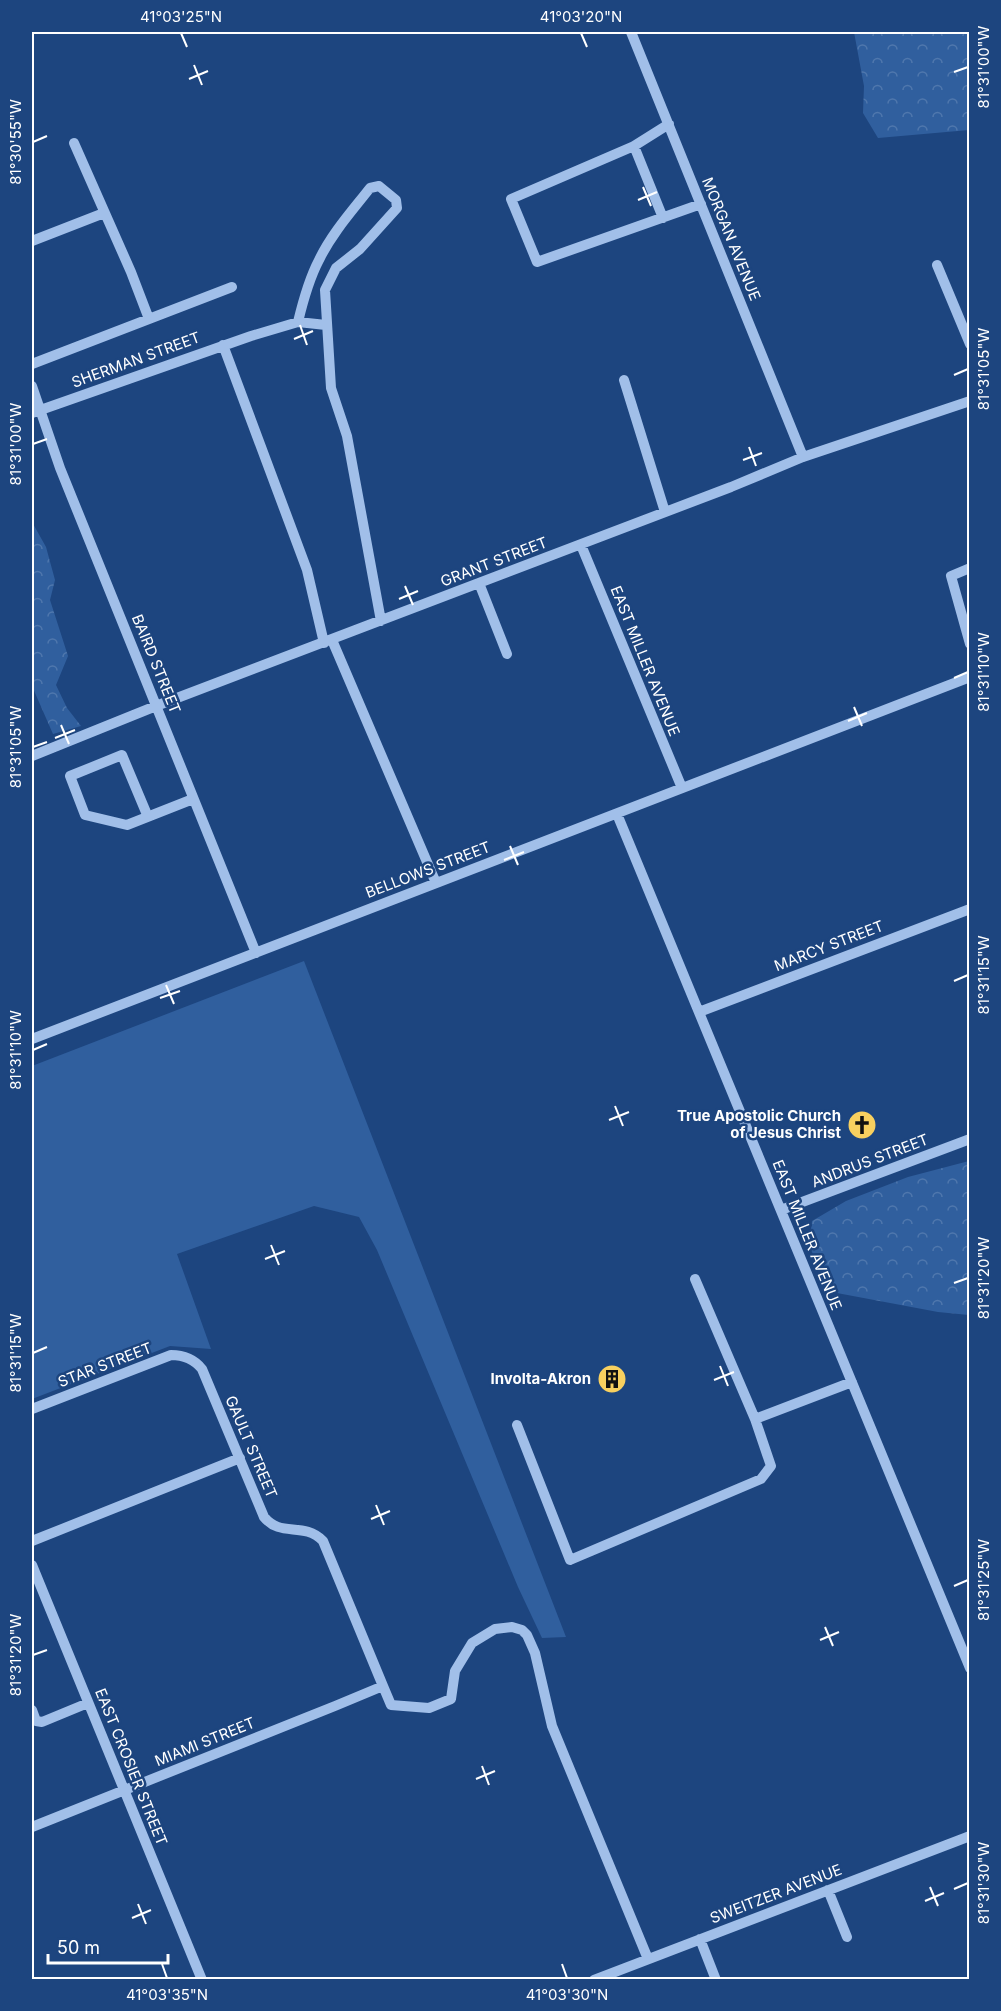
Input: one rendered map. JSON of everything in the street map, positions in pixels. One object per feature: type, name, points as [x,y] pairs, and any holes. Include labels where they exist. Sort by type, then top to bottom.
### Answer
[{"type":"street","name":"MORGAN AVENUE","points":[[631,32],[803,457]]},
{"type":"street","points":[[669,124],[634,146],[511,199],[537,262],[701,204]]},
{"type":"street","points":[[74,143],[149,319]]},
{"type":"street","points":[[634,146],[663,218]]},
{"type":"street","points":[[326,325],[298,322],[318,261],[337,230],[363,196],[370,188],[379,186],[396,200],[397,208],[360,249],[336,268],[325,290],[331,388],[346,436],[381,621]]},
{"type":"street","points":[[32,241],[104,213]]},
{"type":"street","points":[[937,265],[969,344]]},
{"type":"street","points":[[32,364],[232,287]]},
{"type":"street","name":"SHERMAN STREET","points":[[36,412],[223,345],[298,322]]},
{"type":"street","points":[[223,345],[307,570],[328,642],[436,883]]},
{"type":"street","points":[[624,380],[665,512]]},
{"type":"street","name":"BAIRD STREET","points":[[32,386],[36,412],[256,953]]},
{"type":"street","name":"GRANT STREET","points":[[32,756],[803,457],[969,401]]},
{"type":"street","name":"EAST MILLER AVENUE","points":[[581,545],[682,788]]},
{"type":"street","points":[[969,568],[951,576],[969,644]]},
{"type":"street","points":[[479,583],[507,654]]},
{"type":"street","name":"BELLOWS STREET","points":[[32,1039],[969,677]]},
{"type":"street","points":[[148,817],[122,755],[70,776],[85,815],[127,825],[148,817],[193,799]]},
{"type":"street","name":"EAST MILLER AVENUE","points":[[617,814],[969,1668]]},
{"type":"street","name":"MARCY STREET","points":[[699,1012],[969,909]]},
{"type":"street","name":"ANDRUS STREET","points":[[781,1210],[969,1139]]},
{"type":"street","points":[[517,1425],[570,1560],[761,1479],[771,1466],[755,1419],[695,1279]]},
{"type":"street","name":"STAR STREET","points":[[32,1409],[171,1355],[190,1359]]},
{"type":"street","name":"GAULT STREET","points":[[190,1359],[202,1369],[264,1517],[278,1528],[305,1530],[315,1533],[323,1541],[382,1683]]},
{"type":"street","points":[[755,1419],[852,1382]]},
{"type":"street","points":[[32,1541],[240,1458]]},
{"type":"street","name":"EAST CROSIER STREET","points":[[32,1565],[202,1980]]},
{"type":"street","points":[[382,1683],[391,1705],[429,1708],[451,1699],[455,1671],[472,1643],[495,1629],[512,1628],[522,1630],[527,1635],[535,1653],[552,1726],[648,1959]]},
{"type":"street","name":"MIAMI STREET","points":[[32,1827],[382,1683]]},
{"type":"street","points":[[32,1710],[36,1721],[42,1722],[88,1703]]},
{"type":"street","name":"SWEITZER AVENUE","points":[[594,1980],[969,1836]]},
{"type":"street","points":[[828,1890],[847,1937]]},
{"type":"street","points":[[700,1939],[716,1980]]},
{"type":"green space","points":[[854,32],[969,32],[969,130],[878,138],[863,113],[864,86]]},
{"type":"green space","points":[[32,522],[46,547],[55,580],[50,600],[68,656],[56,685],[67,708],[81,726],[53,734],[32,686]]},
{"type":"green space","points":[[304,961],[566,1637],[542,1638],[518,1587],[377,1250],[359,1217],[314,1206],[177,1254],[211,1349],[170,1346],[32,1399],[32,1066]]},
{"type":"green space","points":[[969,1161],[969,1315],[938,1312],[837,1293],[826,1280],[809,1246],[812,1221],[846,1201],[908,1177]]},
{"type":"place","name":"True Apostolic Church of Jesus Christ","points":[[862,1125]]},
{"type":"place","name":"Involta-Akron","points":[[612,1379]]}]
